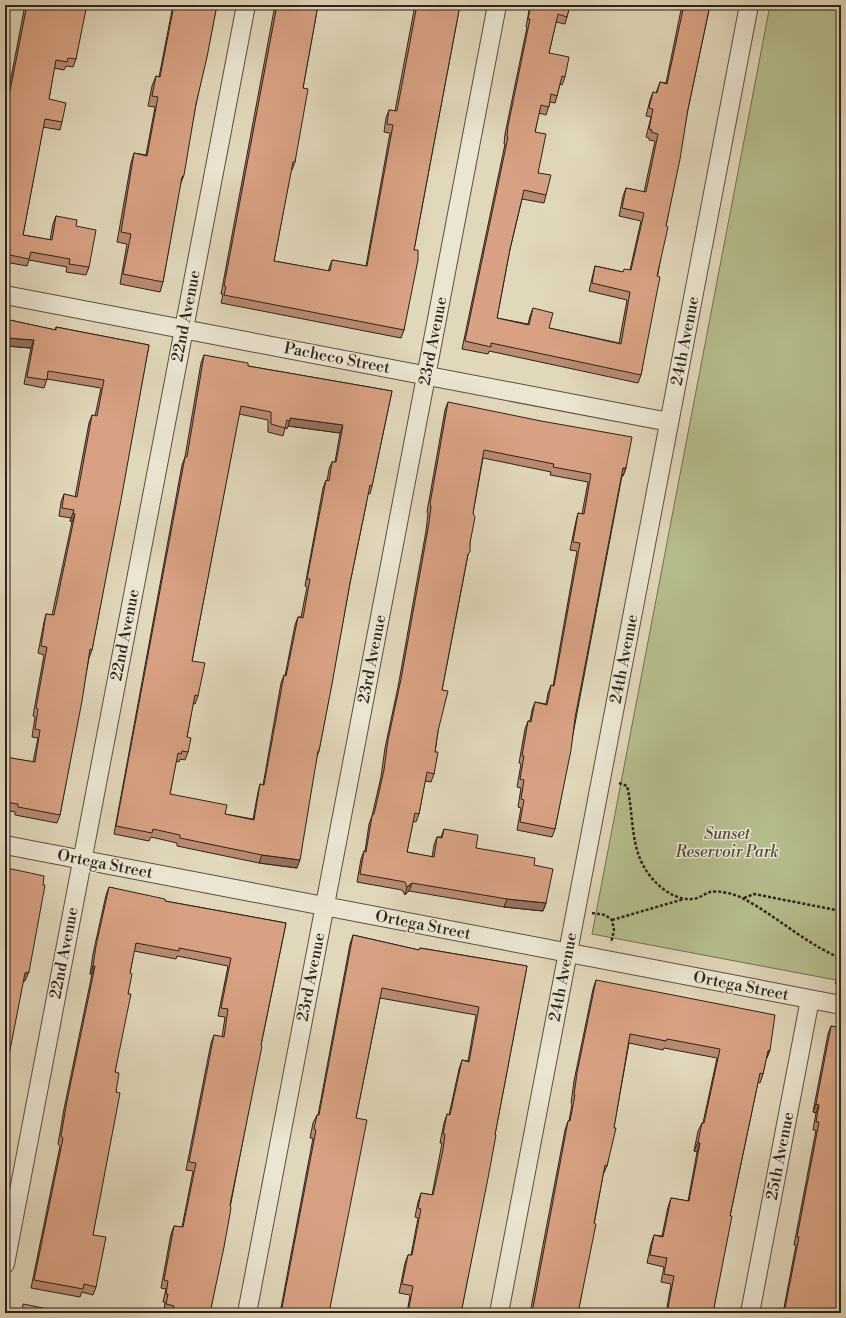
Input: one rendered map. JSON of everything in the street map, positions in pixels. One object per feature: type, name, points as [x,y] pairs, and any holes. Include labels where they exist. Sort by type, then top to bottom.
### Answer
[{"type":"street","name":"22nd Avenue","points":[[5,1264],[246,5]]},
{"type":"street","name":"23rd Avenue","points":[[247,1313],[497,5]]},
{"type":"street","name":"24th Avenue","points":[[499,1313],[749,5]]},
{"type":"street","name":"Pacheco Street","points":[[5,295],[669,422]]},
{"type":"street","name":"Ortega Street","points":[[5,845],[841,1005]]},
{"type":"street","name":"25th Avenue","points":[[750,1313],[810,999]]},
{"type":"path","points":[[601,780],[626,786],[630,796],[634,839],[643,865],[652,879],[665,890],[685,899]]},
{"type":"path","points":[[612,920],[685,899],[697,898],[714,891],[744,898],[824,950],[841,959],[836,984]]},
{"type":"path","points":[[744,898],[754,894],[841,911]]},
{"type":"path","points":[[576,910],[605,915],[612,920],[614,930],[607,960]]},
{"type":"green space","name":"Sunset Reservoir Park","points":[[770,5],[841,5],[841,981],[592,934]]},
{"type":"building","points":[[27,5],[78,5],[78,8],[86,9],[76,59],[68,58],[67,62],[56,60],[49,99],[66,103],[62,122],[45,119],[23,235],[52,240],[56,216],[77,220],[76,226],[96,230],[89,267],[69,264],[70,259],[31,252],[29,259],[5,254],[5,116]]},
{"type":"building","points":[[174,5],[217,5],[196,104],[163,282],[123,274],[131,234],[121,232],[134,153],[147,156],[158,97],[152,96],[156,76],[160,77]]},
{"type":"building","points":[[277,5],[318,5],[303,88],[308,89],[295,162],[293,162],[274,261],[330,271],[332,260],[367,266],[393,125],[387,124],[389,110],[397,111],[417,5],[460,5],[414,250],[418,250],[418,260],[404,330],[224,295],[226,287],[224,286]]},
{"type":"building","points":[[531,5],[570,5],[567,17],[558,14],[549,53],[569,57],[565,77],[562,76],[557,96],[551,94],[549,107],[541,105],[535,132],[546,134],[538,173],[551,175],[546,195],[524,190],[510,249],[497,318],[529,325],[533,308],[553,313],[549,328],[621,344],[630,292],[592,283],[595,266],[623,272],[624,269],[631,270],[644,213],[622,208],[626,188],[646,192],[658,134],[651,132],[652,130],[649,129],[653,109],[649,108],[653,92],[657,93],[660,82],[667,84],[684,5],[710,5],[688,109],[680,159],[666,226],[668,227],[657,276],[660,277],[641,375],[491,343],[491,347],[465,341],[508,137],[508,126],[530,19],[528,19]]},
{"type":"building","points":[[5,319],[56,330],[56,327],[149,345],[92,650],[90,649],[82,701],[60,815],[18,807],[18,804],[5,802],[5,757],[35,762],[40,730],[35,729],[38,709],[36,708],[47,647],[41,646],[46,614],[54,615],[75,514],[73,513],[74,510],[62,508],[64,494],[77,497],[92,415],[97,416],[104,380],[48,371],[47,380],[27,377],[34,340],[7,338],[5,347]]},
{"type":"building","points":[[204,355],[248,363],[248,366],[392,391],[372,486],[370,485],[350,583],[332,684],[318,751],[300,860],[262,855],[180,838],[180,835],[153,829],[152,833],[116,826],[185,457],[187,457]],"holes":[[[241,406],[271,412],[271,424],[285,428],[287,420],[290,421],[290,418],[343,425],[336,462],[332,462],[329,481],[326,480],[307,579],[310,579],[303,618],[298,617],[286,676],[284,675],[264,785],[260,784],[254,820],[225,814],[227,805],[170,794],[178,753],[181,754],[182,751],[188,752],[191,738],[187,737],[195,695],[198,696],[205,663],[192,661]]]},
{"type":"building","points":[[5,378],[7,379],[5,389]]},
{"type":"building","points":[[448,402],[541,421],[632,437],[626,468],[623,468],[555,829],[520,822],[524,800],[521,799],[524,780],[520,779],[524,756],[522,756],[528,721],[531,722],[535,702],[547,705],[551,685],[554,686],[580,543],[573,542],[578,513],[584,514],[591,474],[553,467],[554,464],[484,450],[473,513],[475,517],[470,543],[470,552],[468,554],[442,690],[448,691],[438,731],[435,752],[438,752],[434,774],[427,772],[419,814],[415,813],[407,852],[434,857],[437,837],[442,838],[444,829],[478,835],[476,848],[535,858],[534,865],[553,869],[546,903],[507,899],[412,883],[407,887],[405,882],[360,874],[364,851],[366,852],[372,816],[374,814],[384,770],[388,740],[401,679],[429,523],[430,504]]},
{"type":"building","points":[[7,868],[44,876],[43,885],[45,885],[29,972],[25,973],[5,1076],[5,873],[6,874]]},
{"type":"building","points":[[109,887],[165,899],[165,901],[286,923],[261,1045],[230,1205],[231,1208],[224,1247],[210,1313],[172,1313],[174,1306],[166,1304],[168,1281],[164,1280],[174,1226],[183,1227],[196,1163],[189,1162],[214,1035],[224,1037],[228,1009],[221,1008],[231,958],[179,948],[179,951],[136,943],[130,973],[132,974],[128,994],[131,994],[115,1072],[119,1073],[116,1092],[120,1093],[93,1235],[106,1237],[96,1287],[84,1284],[83,1289],[34,1280],[63,1138],[61,1136],[67,1101],[95,966],[93,966],[96,946]]},
{"type":"building","points":[[353,935],[419,950],[420,948],[527,966],[489,1173],[461,1313],[408,1313],[413,1286],[402,1284],[408,1255],[412,1255],[421,1209],[418,1208],[421,1193],[433,1195],[443,1150],[445,1134],[443,1134],[447,1114],[450,1115],[462,1060],[469,1062],[479,1007],[382,988],[356,1118],[367,1120],[329,1313],[281,1313],[316,1130],[314,1129],[317,1115],[319,1115]]},
{"type":"building","points":[[596,980],[775,1015],[770,1050],[768,1051],[763,1074],[760,1073],[730,1216],[732,1216],[713,1313],[667,1313],[674,1276],[664,1274],[667,1258],[650,1255],[654,1235],[663,1237],[671,1198],[689,1201],[700,1143],[698,1142],[702,1123],[704,1123],[720,1049],[630,1034],[614,1128],[616,1128],[607,1166],[605,1165],[594,1223],[596,1224],[578,1313],[532,1313]]},
{"type":"building","points":[[831,1026],[841,1028],[841,1312],[829,1310],[828,1313],[784,1313],[819,1122],[816,1122],[819,1105],[816,1104]]},
{"type":"building","points":[[23,1304],[68,1313],[22,1313]]}]
